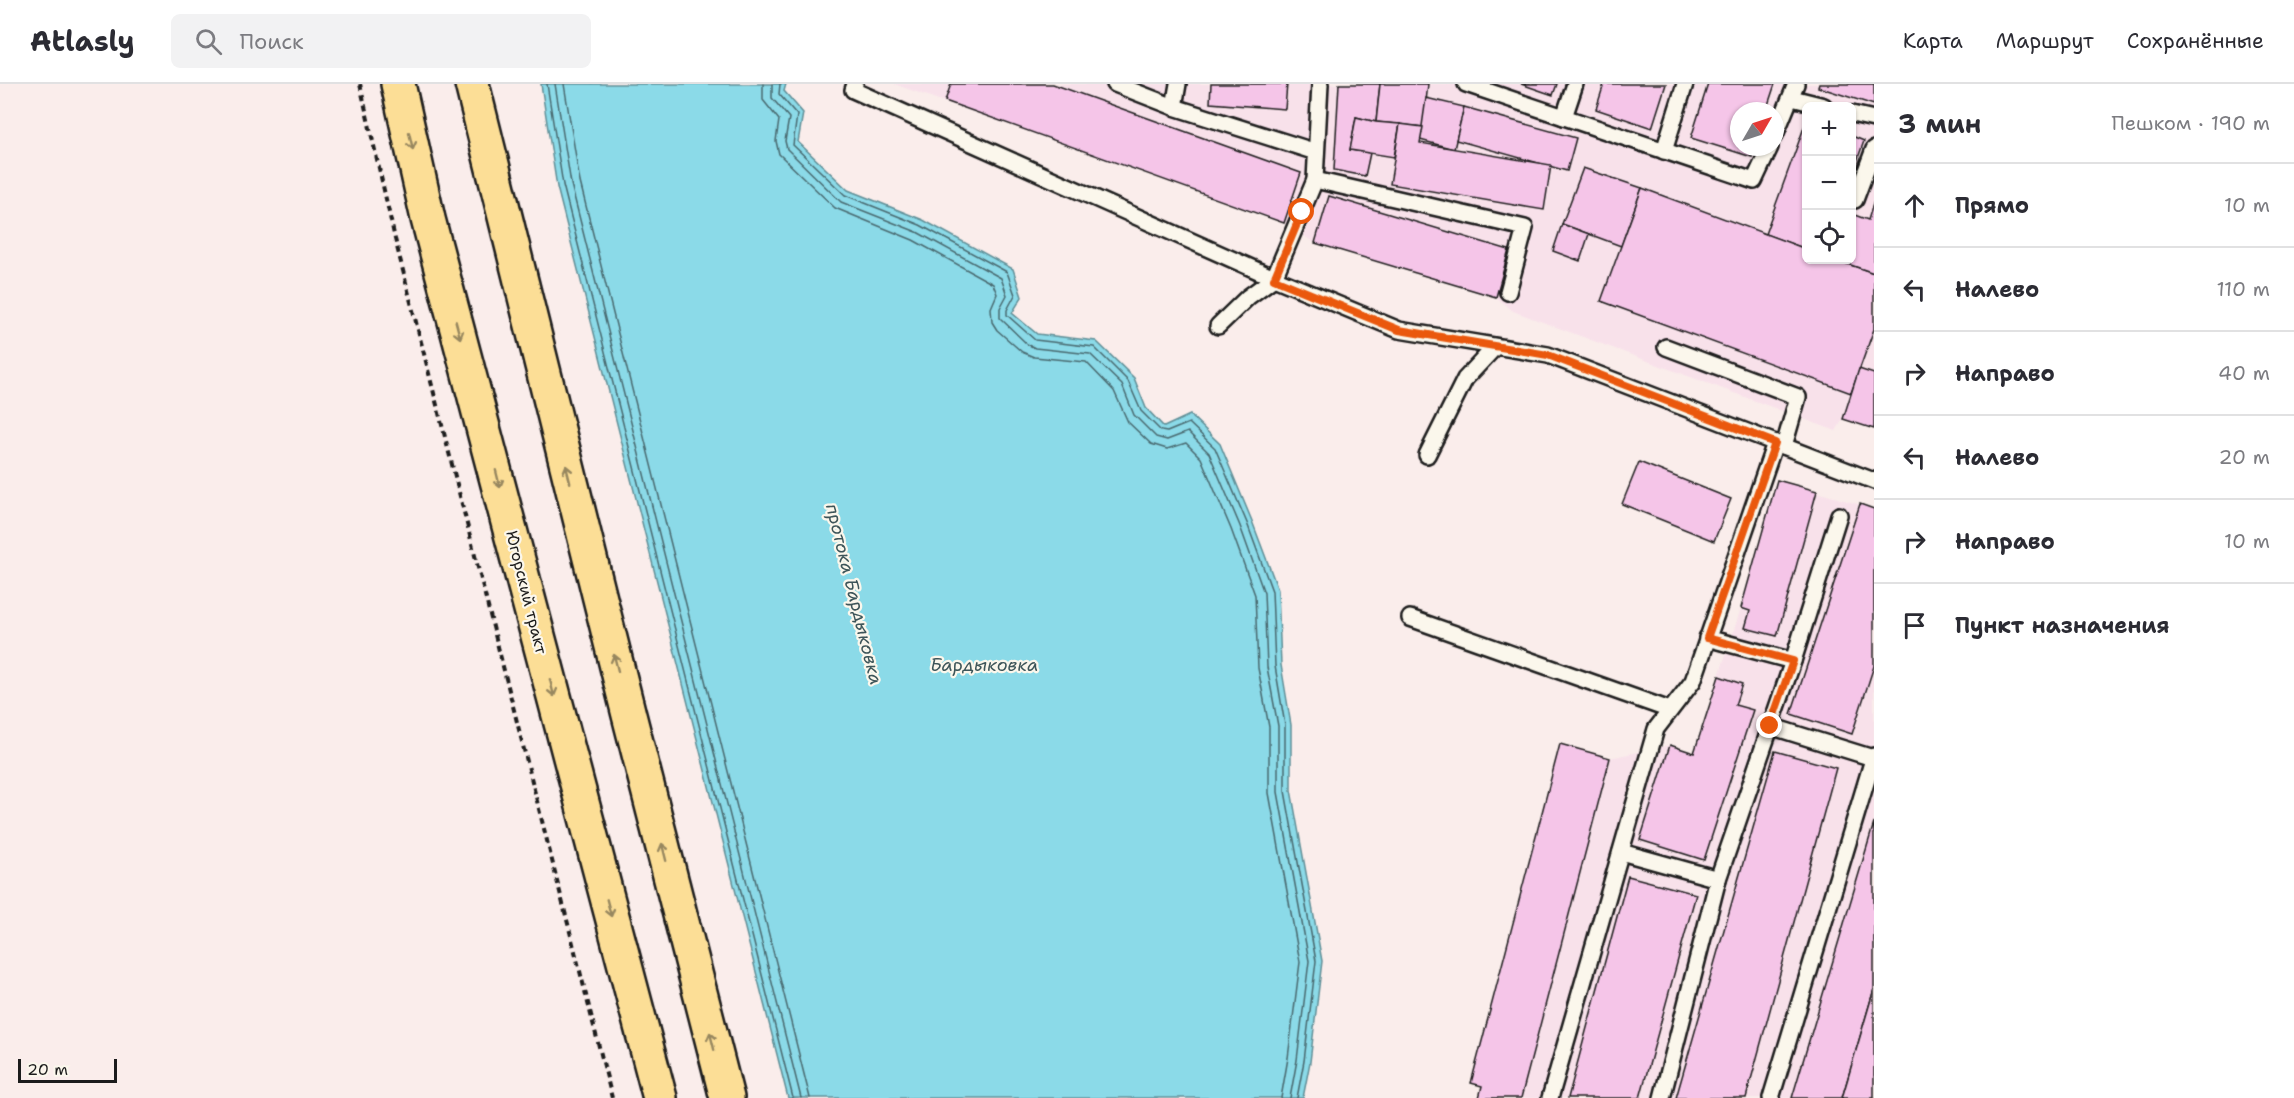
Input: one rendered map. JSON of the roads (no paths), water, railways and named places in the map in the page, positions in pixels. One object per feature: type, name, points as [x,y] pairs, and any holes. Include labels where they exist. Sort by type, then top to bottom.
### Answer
[{"type":"main road","name":"Югорский тракт","points":[[398,84],[428,219],[660,1098]]},
{"type":"main road","points":[[472,84],[611,646],[727,1098]]},
{"type":"lane","points":[[855,84],[853,90],[1274,279],[1399,330],[1548,355],[1874,481]]},
{"type":"lane","points":[[1115,84],[1174,106],[1316,152]]},
{"type":"lane","points":[[1174,106],[1178,84]]},
{"type":"lane","points":[[1218,326],[1248,297],[1274,279],[1315,180],[1320,84]]},
{"type":"lane","points":[[1466,84],[1754,181],[1766,156]]},
{"type":"lane","points":[[1564,117],[1575,84]]},
{"type":"lane","points":[[1664,151],[1685,84]]},
{"type":"lane","points":[[1784,114],[1794,91],[1816,102]]},
{"type":"lane","points":[[1856,115],[1874,119]]},
{"type":"lane","points":[[1856,197],[1874,149]]},
{"type":"lane","points":[[1315,180],[1525,228],[1508,292]]},
{"type":"lane","points":[[1427,454],[1465,379],[1496,347]]},
{"type":"lane","points":[[1550,1098],[1656,729],[1693,681],[1798,397],[1665,347]]},
{"type":"lane","points":[[1662,1098],[1718,879],[1793,661],[1839,515]]},
{"type":"lane","points":[[1410,618],[1670,710]]},
{"type":"lane","points":[[1707,638],[1793,661]]},
{"type":"lane","points":[[1770,726],[1874,757],[1771,1098]]},
{"type":"lane","points":[[1621,852],[1718,879]]},
{"type":"water","name":"Бардыковка","points":[[541,84],[786,84],[784,91],[803,113],[798,142],[848,190],[923,220],[1013,269],[1022,297],[1012,313],[1037,334],[1096,341],[1134,378],[1146,408],[1164,427],[1190,415],[1220,444],[1278,590],[1281,665],[1291,725],[1291,790],[1322,961],[1310,1062],[1303,1098],[788,1098],[557,187]]},
{"type":"water label","name":"протока Бардыковка","points":[[854,594]]}]
